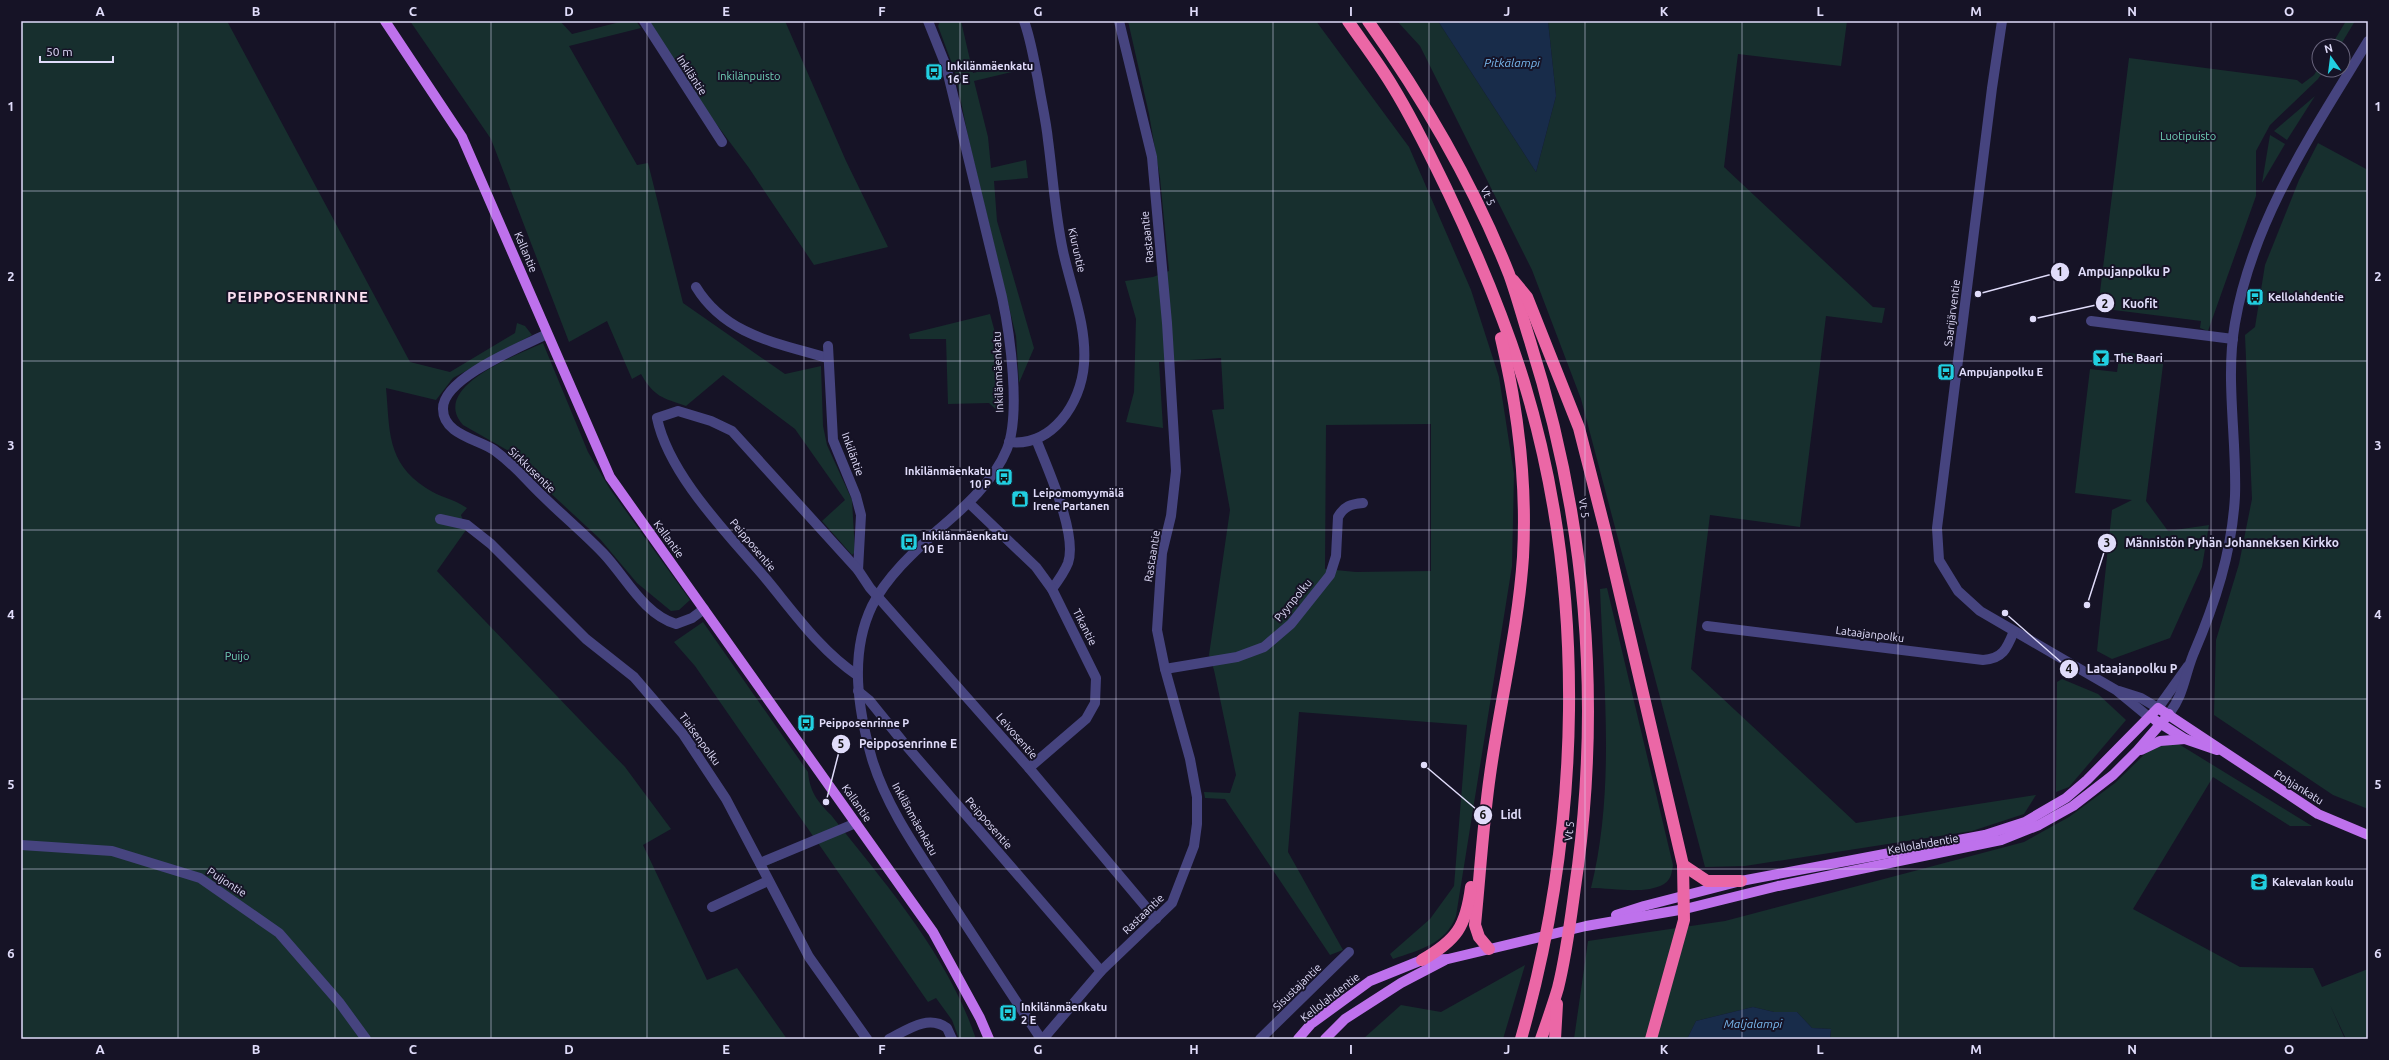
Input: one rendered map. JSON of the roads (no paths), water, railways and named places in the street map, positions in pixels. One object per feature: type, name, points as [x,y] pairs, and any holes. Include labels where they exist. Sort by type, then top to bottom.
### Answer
[{"type":"highway","name":"Vt 5","points":[[1348,21],[1393,87],[1429,154],[1475,248],[1524,382],[1548,478],[1560,562],[1568,660],[1567,774],[1560,855],[1539,976],[1521,1039]]},
{"type":"highway","name":"Vt 5","points":[[1368,21],[1431,114],[1462,170],[1509,275],[1549,401],[1566,474],[1579,559],[1585,622],[1589,693],[1588,764],[1575,889],[1558,986],[1541,1039]]},
{"type":"highway","points":[[1509,275],[1527,297],[1579,428],[1605,530],[1683,865],[1685,909],[1680,937],[1651,1039]]},
{"type":"highway","points":[[1489,286],[1513,388],[1524,497],[1523,557],[1516,610],[1489,775],[1475,925],[1479,937],[1495,947]]},
{"type":"highway","points":[[1422,960],[1444,947],[1454,938],[1465,918],[1484,789],[1489,775]]},
{"type":"highway","points":[[1683,865],[1707,881],[1741,881]]},
{"type":"highway","points":[[1555,1039],[1558,986]]},
{"type":"main road","name":"Kallantie","points":[[385,21],[462,137],[610,477],[933,932],[980,1018],[989,1039]]},
{"type":"main road","name":"Pohjankatu","points":[[2158,708],[2318,814],[2368,835]]},
{"type":"main road","name":"Kellolahdentie","points":[[1586,926],[1684,895],[1741,881],[1985,835],[2025,822],[2066,798],[2150,718],[2158,708]]},
{"type":"main road","name":"Kellolahdentie","points":[[1298,1039],[1311,1024],[1370,981],[1422,960],[1448,958],[1586,926],[1685,909],[1778,886],[2001,840],[2039,825],[2073,806],[2113,774],[2137,752],[2169,714]]},
{"type":"main road","name":"Pohjankatu","points":[[2150,718],[2184,739],[2221,751]]},
{"type":"main road","points":[[2137,752],[2160,741],[2184,739]]},
{"type":"main road","name":"Kellolahdentie","points":[[1325,1039],[1345,1019],[1401,982],[1448,958]]},
{"type":"street","name":"Inkiläntie","points":[[644,21],[722,142]]},
{"type":"street","name":"Inkilänmäenkatu","points":[[928,21],[946,66],[1009,332],[1013,405],[1009,442],[994,472],[969,503],[917,549],[878,596],[865,626],[857,675],[858,691],[870,750],[886,796],[927,865],[1042,1039]]},
{"type":"street","name":"Kiuruntie","points":[[1009,442],[1022,443],[1036,439],[1054,429],[1071,406],[1082,379],[1084,349],[1072,281],[1063,252],[1048,139],[1034,61],[1024,21]]},
{"type":"street","name":"Rastaantie","points":[[1042,1039],[1101,971],[1172,903],[1177,895],[1194,846],[1197,824],[1197,797],[1194,778],[1165,669],[1157,630],[1157,607],[1162,553],[1171,516],[1176,471],[1167,323],[1152,157],[1119,21]]},
{"type":"street","name":"Saarijärventie","points":[[2002,21],[1992,88],[1937,528],[1939,560],[1958,591],[1980,611],[2116,690]]},
{"type":"street","name":"Kellolahdentie","points":[[2169,714],[2182,695],[2190,663],[2222,580],[2231,536],[2235,495],[2233,339],[2246,273],[2270,212],[2292,167],[2368,41]]},
{"type":"street","points":[[696,287],[714,311],[726,321],[757,336],[828,358]]},
{"type":"street","points":[[2091,321],[2233,339]]},
{"type":"street","name":"Sirkkusentie","points":[[547,334],[479,369],[460,381],[444,400],[442,408],[446,422],[452,429],[492,449],[507,459],[543,498],[604,554],[645,603],[660,616],[676,624],[692,618],[704,608]]},
{"type":"street","name":"Inkiläntie","points":[[828,346],[833,440],[856,496],[861,515],[858,570]]},
{"type":"street","name":"Leivosentie","points":[[663,416],[678,411],[711,421],[732,431],[858,570],[865,582],[1030,768],[1156,919]]},
{"type":"street","name":"Peipposentie","points":[[663,416],[657,418],[663,440],[692,490],[826,650],[857,675]]},
{"type":"street","points":[[1036,439],[1065,521],[1070,542],[1068,562],[1052,589]]},
{"type":"street","name":"Tikantie","points":[[969,503],[1036,566],[1052,589],[1096,678],[1095,703],[1086,719],[1030,768]]},
{"type":"street","name":"Pyynpolku","points":[[1165,669],[1237,657],[1264,647],[1270,643],[1291,624],[1330,575],[1336,556],[1338,517],[1341,512],[1346,507],[1363,503]]},
{"type":"street","name":"Tiaisenpolku","points":[[440,519],[467,525],[491,544],[586,639],[634,677],[683,734],[702,760],[726,799],[809,957],[867,1039]]},
{"type":"street","name":"Lataajanpolku","points":[[1707,626],[1983,660],[1995,659],[2005,653],[2014,631]]},
{"type":"street","name":"Kellolahdentie","points":[[2158,708],[2190,663]]},
{"type":"street","points":[[2116,690],[2141,698],[2158,708]]},
{"type":"street","points":[[2116,690],[2150,718]]},
{"type":"street","name":"Peipposentie","points":[[858,691],[869,700],[903,742],[1101,971]]},
{"type":"street","points":[[760,863],[856,823]]},
{"type":"street","name":"Puijontie","points":[[21,845],[112,851],[200,878],[279,933],[339,1002],[366,1039]]},
{"type":"street","points":[[712,908],[768,881]]},
{"type":"street","name":"Sisustajantie","points":[[1260,1039],[1350,952]]},
{"type":"street","points":[[889,1039],[922,1023],[934,1022],[947,1028],[952,1039]]},
{"type":"water","name":"Pitkälampi","points":[[1438,21],[1548,21],[1556,96],[1536,172]]},
{"type":"water","name":"Maljalampi","points":[[1753,1007],[1774,1012],[1797,1012],[1812,1028],[1831,1029],[1830,1039],[1687,1039],[1696,1021]]},
{"type":"place","name":"Inkilänmäenkatu 16 E","points":[[934,72]]},
{"type":"place","name":"Ampujanpolku P","points":[[1978,294]]},
{"type":"place","name":"Kellolahdentie","points":[[2255,297]]},
{"type":"place","name":"Kuofit","points":[[2033,319]]},
{"type":"place","name":"The Baari","points":[[2101,358]]},
{"type":"place","name":"Ampujanpolku E","points":[[1946,372]]},
{"type":"place","name":"Inkilänmäenkatu 10 P","points":[[1004,477]]},
{"type":"place","name":"Leipomomyymälä Irene Partanen","points":[[1020,499]]},
{"type":"place","name":"Inkilänmäenkatu 10 E","points":[[909,542]]},
{"type":"place","name":"Männistön Pyhän Johanneksen Kirkko","points":[[2087,605]]},
{"type":"place","name":"Lataajanpolku P","points":[[2005,613]]},
{"type":"place","name":"Peipposenrinne P","points":[[806,723]]},
{"type":"place","name":"Lidl","points":[[1424,765]]},
{"type":"place","name":"Peipposenrinne E","points":[[826,802]]},
{"type":"place","name":"Kalevalan koulu","points":[[2259,882]]},
{"type":"place","name":"Inkilänmäenkatu 2 E","points":[[1008,1013]]},
{"type":"district","name":"PEIPPOSENRINNE","points":[[298,296]]},
{"type":"park label","name":"Inkilänpuisto","points":[[749,76]]},
{"type":"park label","name":"Luotipuisto","points":[[2188,136]]},
{"type":"park label","name":"Puijo","points":[[237,656]]}]
